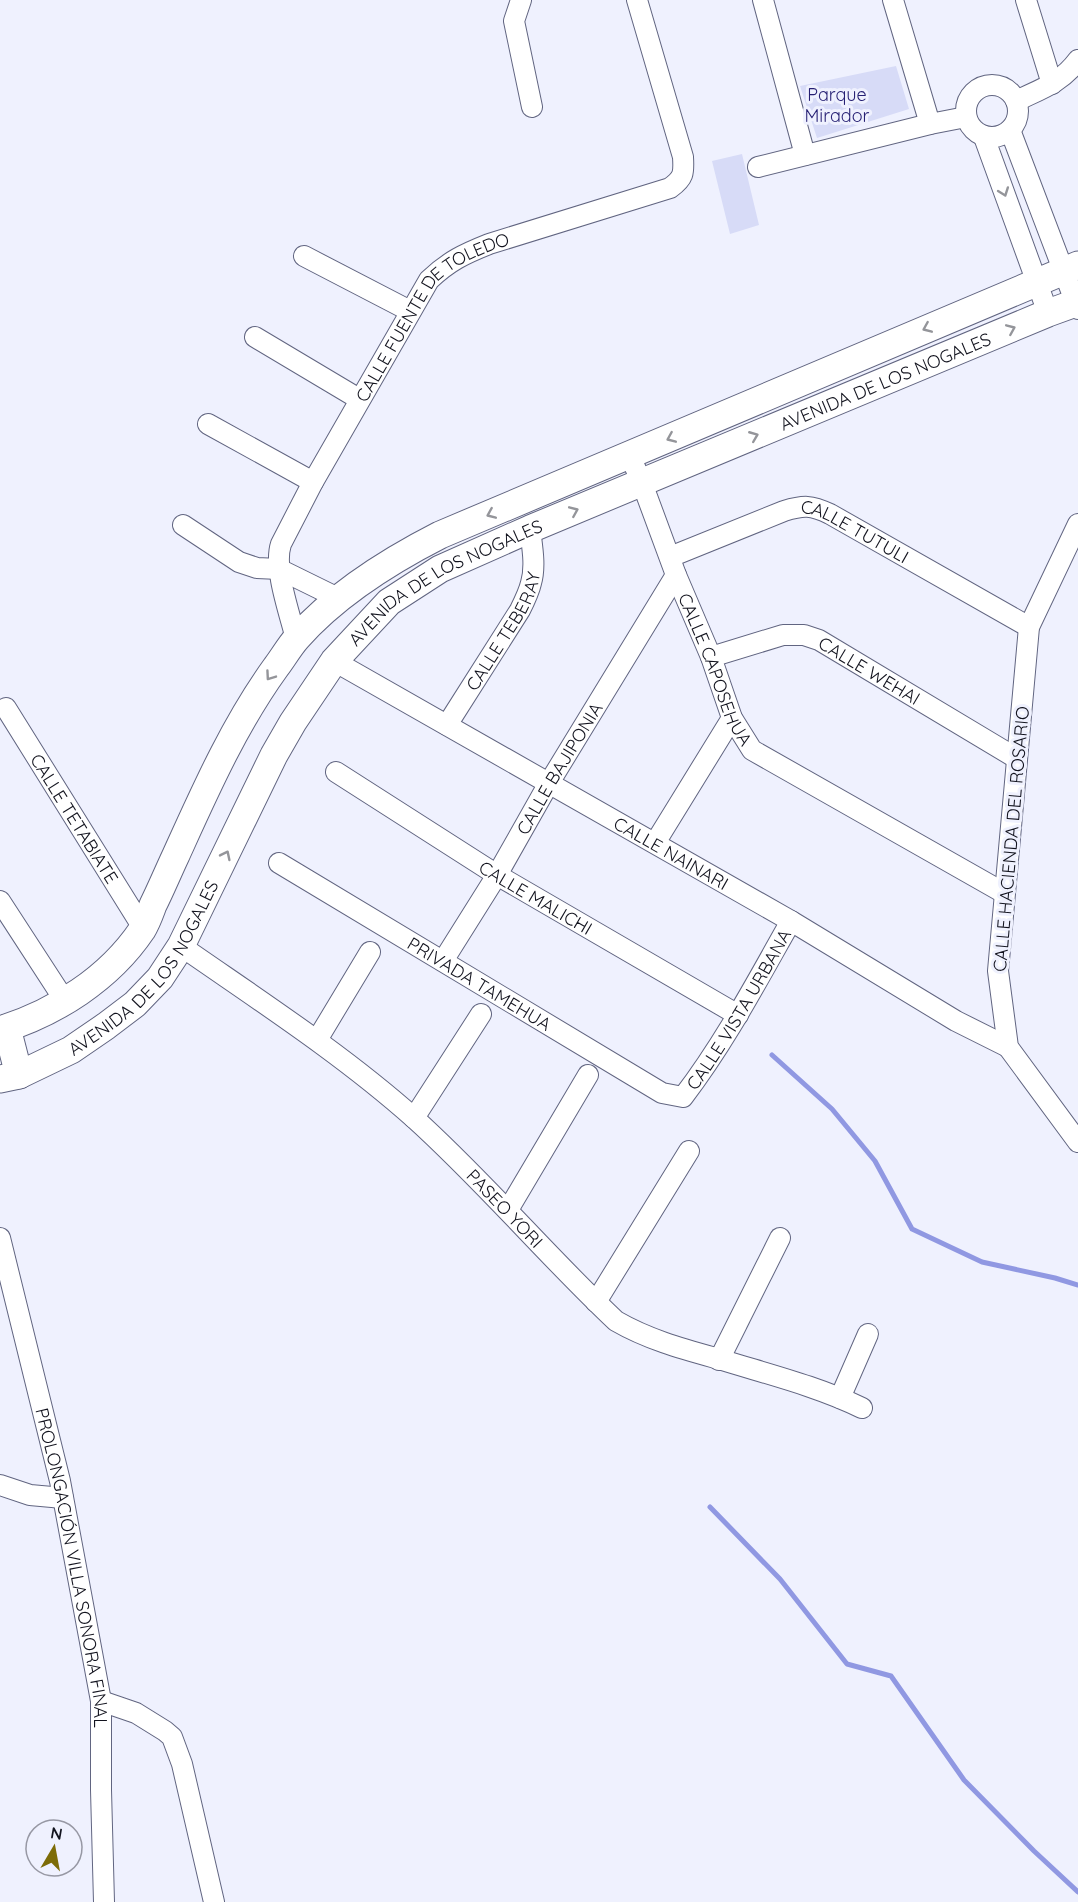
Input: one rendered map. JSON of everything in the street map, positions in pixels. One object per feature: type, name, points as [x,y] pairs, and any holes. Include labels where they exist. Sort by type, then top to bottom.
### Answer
[{"type":"main road","name":"AVENIDA DE LOS NOGALES","points":[[4,1029],[50,1011],[104,972],[125,952],[143,928],[236,728],[296,639],[321,613],[340,599],[404,554],[440,535],[1070,268]]},
{"type":"main road","name":"AVENIDA DE LOS NOGALES","points":[[10,1077],[71,1050],[135,1004],[160,978],[181,946],[274,755],[304,705],[334,661],[389,602],[440,569],[530,529],[1048,313],[1077,305]]},
{"type":"main road","points":[[4,1029],[10,1077]]},
{"type":"street","points":[[521,0],[514,21],[532,107]]},
{"type":"street","name":"CALLE FUENTE DE TOLEDO","points":[[296,639],[279,569],[281,544],[359,399],[429,280],[445,265],[465,253],[670,188],[678,183],[684,172],[683,157],[637,0]]},
{"type":"street","points":[[763,0],[805,155]]},
{"type":"street","points":[[893,0],[930,124]]},
{"type":"street","points":[[1026,0],[1052,84]]},
{"type":"street","points":[[1016,101],[1052,84],[1068,73],[1078,60]]},
{"type":"street","points":[[983,86],[997,86],[1008,91],[1016,101],[1018,111],[1016,122],[1010,130],[998,137],[984,137],[972,129],[966,117],[966,104],[972,93],[983,86]]},
{"type":"street","points":[[758,167],[966,117]]},
{"type":"street","points":[[1010,130],[1070,268],[1077,305]]},
{"type":"street","points":[[984,137],[1048,313]]},
{"type":"street","points":[[304,256],[410,311]]},
{"type":"street","points":[[255,337],[359,399]]},
{"type":"street","points":[[208,424],[313,482]]},
{"type":"street","name":"CALLE CAPOSEHUA","points":[[630,456],[711,657],[732,718],[752,750],[1004,893]]},
{"type":"street","name":"CALLE TUTULI","points":[[673,566],[784,511],[800,506],[810,506],[830,514],[1029,627]]},
{"type":"street","name":"CALLE HACIENDA DEL ROSARIO","points":[[1078,524],[1029,627],[998,971],[1008,1047],[1078,1142]]},
{"type":"street","points":[[183,525],[239,562],[257,568],[279,569],[340,599]]},
{"type":"street","name":"CALLE TEBERAY","points":[[447,725],[526,598],[532,582],[530,529]]},
{"type":"street","name":"CALLE BAJIPONIA","points":[[443,961],[497,875],[673,566]]},
{"type":"street","name":"CALLE WEHAI","points":[[711,657],[783,634],[804,635],[819,640],[1016,758]]},
{"type":"street","name":"CALLE NAINARI","points":[[334,661],[791,921],[956,1022],[1008,1047]]},
{"type":"street","name":"CALLE TETABIATE","points":[[6,708],[143,928]]},
{"type":"street","points":[[655,843],[732,718]]},
{"type":"street","name":"CALLE MALICHI","points":[[336,772],[497,875],[738,1015]]},
{"type":"street","name":"PRIVADA TAMEHUA","points":[[279,863],[662,1093],[683,1097]]},
{"type":"street","points":[[0,901],[65,1001]]},
{"type":"street","name":"CALLE VISTA URBANA","points":[[683,1097],[705,1069],[791,921]]},
{"type":"street","name":"PASEO YORI","points":[[181,946],[317,1040],[414,1118],[616,1321],[638,1334],[667,1345],[840,1398],[862,1408]]},
{"type":"street","points":[[317,1040],[370,952]]},
{"type":"street","points":[[414,1118],[481,1014]]},
{"type":"street","points":[[508,1210],[588,1075]]},
{"type":"street","points":[[596,1302],[689,1151]]},
{"type":"street","name":"PROLONGACIÓN VILLA SONORA FINAL","points":[[0,1238],[63,1498],[101,1701],[104,1902]]},
{"type":"street","points":[[719,1360],[780,1238]]},
{"type":"street","points":[[840,1398],[868,1334]]},
{"type":"street","points":[[0,1485],[30,1495],[63,1498]]},
{"type":"street","points":[[101,1701],[136,1713],[172,1737],[182,1764],[214,1902]]},
{"type":"green space","name":"Parque Mirador","points":[[896,66],[909,109],[817,138],[800,86]]},
{"type":"green space","points":[[742,154],[759,225],[730,234],[712,161]]},
{"type":"waterway","points":[[772,1055],[832,1109],[875,1161],[912,1229],[982,1262],[1078,1285]]},
{"type":"waterway","points":[[710,1507],[780,1579],[847,1664],[891,1676],[964,1780],[1078,1892]]}]
